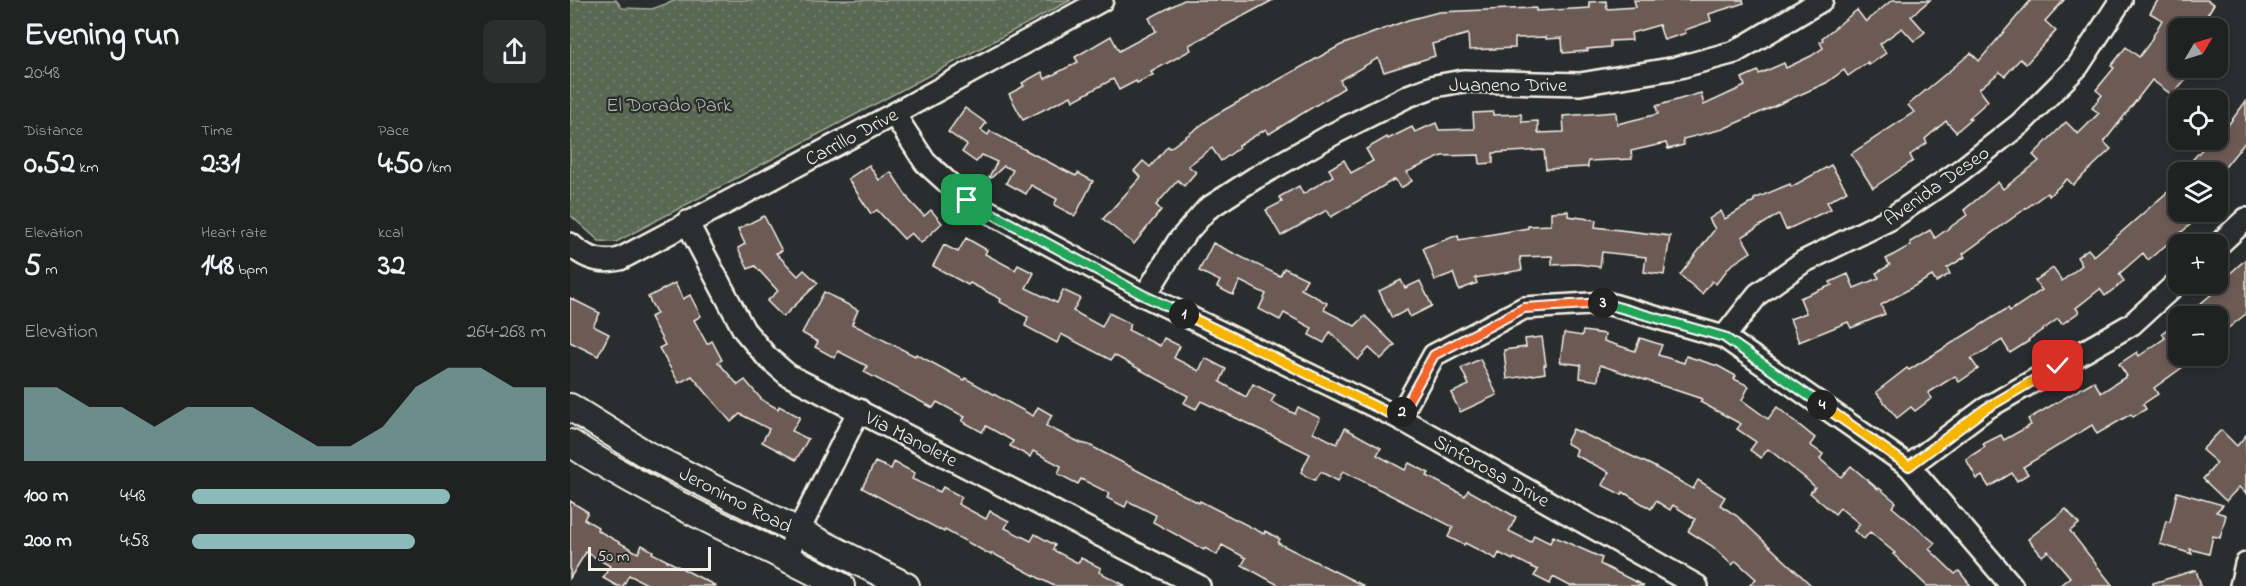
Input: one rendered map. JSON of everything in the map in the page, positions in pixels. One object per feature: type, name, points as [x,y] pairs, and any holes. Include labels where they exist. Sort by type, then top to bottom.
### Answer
[{"type":"main road","name":"Jeronimo Road","points":[[570,407],[644,453],[906,586]]},
{"type":"main road","name":"Jeronimo Road","points":[[570,443],[673,501],[786,556],[841,586]]},
{"type":"street","name":"Carrillo Drive","points":[[570,243],[582,254],[598,261],[620,260],[1102,0]]},
{"type":"street","name":"Juaneno Drive","points":[[1145,296],[1178,242],[1208,209],[1255,178],[1315,144],[1408,96],[1435,86],[1463,81],[1580,84],[1676,68],[1735,52],[1822,0]]},
{"type":"street","name":"Avenida Deseo","points":[[1724,337],[1758,294],[1803,262],[1890,219],[1960,171],[2020,124],[2078,66],[2121,0]]},
{"type":"street","name":"Sinforosa Drive","points":[[894,114],[925,162],[967,200],[1145,296],[1399,418],[1697,586]]},
{"type":"street","points":[[2228,236],[2246,219]]},
{"type":"street","name":"Via Manolete","points":[[687,222],[749,338],[788,375],[1199,586]]},
{"type":"street","points":[[1909,466],[1985,409],[2132,324],[2168,291]]},
{"type":"street","points":[[1399,418],[1434,355],[1524,308],[1606,303],[1724,337],[1909,466],[2013,586]]},
{"type":"street","points":[[786,556],[859,411]]},
{"type":"street","points":[[2241,586],[2246,564]]},
{"type":"green space","name":"El Dorado Park","points":[[570,0],[616,0],[622,8],[652,9],[677,0],[1071,0],[616,242],[599,241],[570,215]]},
{"type":"building","points":[[1184,0],[1273,0],[1189,45],[1191,50],[1151,72],[1153,75],[1137,83],[1136,81],[1119,90],[1113,79],[1073,101],[1071,96],[1023,120],[1009,94],[1024,86],[1022,83],[1042,72],[1045,79],[1078,62],[1075,57],[1111,36],[1119,51],[1156,31],[1149,18]]},
{"type":"building","points":[[1634,0],[1743,0],[1744,3],[1709,14],[1711,21],[1664,40],[1659,25],[1631,33],[1632,40],[1610,41],[1610,47],[1563,53],[1562,38],[1546,39],[1546,37],[1515,38],[1515,48],[1469,50],[1468,34],[1432,44],[1435,56],[1384,72],[1378,58],[1340,80],[1344,88],[1269,134],[1266,129],[1238,146],[1239,148],[1221,161],[1212,148],[1188,166],[1196,172],[1184,186],[1178,180],[1156,205],[1161,210],[1134,244],[1103,219],[1141,177],[1134,171],[1143,161],[1150,167],[1168,146],[1170,148],[1215,115],[1341,45],[1408,20],[1439,12],[1590,8],[1589,2],[1606,1],[1607,9],[1636,7]]},
{"type":"building","points":[[1892,0],[1930,0],[1911,16],[1925,32],[1914,41],[1902,28],[1880,44],[1886,53],[1869,65],[1868,62],[1848,76],[1844,70],[1826,83],[1723,129],[1683,139],[1684,145],[1668,149],[1666,143],[1631,151],[1632,159],[1588,161],[1588,167],[1546,169],[1544,150],[1493,153],[1493,163],[1480,164],[1479,155],[1442,156],[1407,172],[1412,181],[1401,188],[1395,179],[1331,217],[1327,210],[1281,236],[1266,210],[1282,202],[1279,197],[1299,186],[1303,194],[1333,176],[1329,169],[1344,160],[1351,173],[1373,161],[1366,149],[1412,127],[1415,132],[1436,123],[1439,130],[1474,129],[1473,113],[1493,112],[1493,115],[1521,114],[1522,122],[1538,121],[1538,133],[1564,132],[1563,116],[1616,112],[1617,124],[1658,114],[1656,106],[1701,93],[1704,105],[1745,86],[1742,78],[1758,71],[1759,74],[1784,63],[1786,68],[1811,56],[1823,48],[1820,42],[1822,38],[1857,10],[1866,22]]},
{"type":"building","points":[[2031,0],[2064,0],[2045,21],[2056,31],[2026,64],[2020,59],[2005,76],[2000,72],[1979,89],[1988,101],[1956,132],[1946,121],[1925,139],[1927,143],[1910,155],[1913,161],[1873,188],[1851,154],[1914,112],[1908,105],[1971,53],[1979,61]]},
{"type":"building","points":[[2158,0],[2207,0],[2214,4],[2205,18],[2168,18],[2168,78],[2186,78],[2176,90],[2168,90],[2168,92],[2152,80],[2104,142],[2111,149],[2073,185],[2067,179],[2049,196],[2047,193],[1963,254],[1965,257],[1947,268],[1950,274],[1936,282],[1932,276],[1881,305],[1885,314],[1851,328],[1848,322],[1799,342],[1790,319],[1806,313],[1800,298],[1832,285],[1830,282],[1848,274],[1854,288],[1879,278],[1876,273],[1890,265],[1886,259],[1911,245],[1910,242],[1930,230],[1935,238],[1967,215],[1964,210],[1998,182],[2003,189],[2039,161],[2033,155],[2066,122],[2078,134],[2099,113],[2092,108],[2102,95],[2096,90],[2114,68],[2111,66],[2126,47],[2139,57],[2148,45],[2162,20],[2150,13]]},
{"type":"building","points":[[2246,101],[2246,141],[2228,163],[2190,162],[2201,150],[2228,150],[2228,125]]},
{"type":"building","points":[[965,108],[986,123],[981,130],[988,135],[990,131],[1076,176],[1078,173],[1093,181],[1075,216],[1054,205],[1057,199],[1031,185],[1026,194],[1006,183],[1013,170],[1004,166],[991,178],[989,177],[997,162],[982,155],[976,162],[962,152],[967,145],[948,132]]},
{"type":"building","points":[[869,165],[879,180],[891,172],[909,200],[924,216],[931,210],[942,223],[921,243],[911,233],[904,239],[877,210],[871,214],[848,179]]},
{"type":"building","points":[[1831,165],[1847,191],[1827,202],[1831,209],[1786,230],[1779,214],[1742,237],[1751,252],[1730,266],[1716,284],[1712,281],[1702,294],[1680,275],[1715,229],[1709,219],[1721,211],[1725,219],[1754,199],[1790,184],[1791,187]]},
{"type":"building","points":[[2168,192],[2168,222],[2187,222],[2190,225],[2179,234],[2168,234],[2168,243],[2148,260],[2143,253],[2119,274],[2124,281],[2105,296],[2100,289],[2076,308],[2079,312],[2062,324],[2058,319],[2010,353],[2002,340],[1971,359],[1978,369],[1959,382],[1955,376],[1928,393],[1932,398],[1915,411],[1911,407],[1897,418],[1876,392],[1907,368],[1909,370],[2008,308],[2010,311],[2042,290],[2035,281],[2053,268],[2062,281],[2082,265],[2077,257],[2088,249],[2094,256]]},
{"type":"building","points":[[1568,211],[1568,216],[1596,220],[1595,227],[1670,236],[1664,275],[1644,272],[1646,257],[1602,252],[1600,267],[1577,264],[1552,265],[1552,256],[1520,257],[1522,270],[1475,278],[1477,283],[1459,290],[1453,273],[1435,280],[1423,248],[1458,235],[1459,240],[1528,228],[1528,226],[1551,225],[1551,212]]},
{"type":"building","points":[[764,216],[782,251],[776,253],[798,276],[804,270],[818,283],[783,317],[767,301],[778,291],[755,266],[748,269],[738,248],[745,244],[738,229]]},
{"type":"building","points":[[966,238],[987,250],[985,254],[1015,270],[1018,265],[1034,273],[1026,288],[1057,303],[1063,290],[1080,298],[1073,311],[1102,327],[1109,313],[1131,324],[1128,330],[1160,346],[1164,338],[1180,346],[1174,358],[1199,371],[1205,358],[1226,369],[1220,382],[1246,397],[1253,384],[1275,395],[1271,402],[1295,414],[1298,407],[1320,418],[1313,432],[1337,444],[1345,428],[1381,448],[1377,455],[1405,470],[1409,463],[1429,473],[1427,476],[1465,496],[1468,490],[1516,517],[1509,531],[1531,542],[1534,535],[1550,543],[1553,536],[1602,558],[1600,564],[1644,586],[1570,586],[1553,577],[1550,584],[1534,576],[1538,570],[1514,558],[1513,560],[1499,553],[1496,559],[1448,537],[1453,527],[1343,471],[1338,481],[1321,472],[1315,480],[1307,477],[1301,472],[1310,454],[1201,401],[1196,409],[1184,403],[1188,396],[1114,355],[1111,360],[1061,334],[1057,343],[1025,326],[1028,317],[1000,302],[1001,299],[970,283],[968,285],[933,266],[944,245],[958,252]]},
{"type":"building","points":[[1213,243],[1280,276],[1284,268],[1307,279],[1301,289],[1327,303],[1324,310],[1355,326],[1365,316],[1395,345],[1381,359],[1369,348],[1358,360],[1330,332],[1324,343],[1309,335],[1312,328],[1284,313],[1280,320],[1259,309],[1266,294],[1240,281],[1233,295],[1217,287],[1220,281],[1199,271]]},
{"type":"building","points":[[2246,259],[2246,314],[2228,328],[2228,306],[2197,306],[2212,294],[2228,294],[2228,275]]},
{"type":"building","points":[[1401,280],[1405,288],[1420,281],[1432,306],[1410,317],[1407,310],[1392,318],[1379,291]]},
{"type":"building","points":[[675,283],[683,299],[690,295],[701,316],[694,320],[707,344],[712,341],[722,360],[718,362],[738,385],[745,380],[762,400],[800,417],[792,431],[808,439],[796,460],[762,442],[769,429],[740,414],[731,422],[692,376],[679,383],[659,348],[665,345],[650,317],[657,314],[648,297]]},
{"type":"building","points":[[824,292],[858,310],[852,324],[964,380],[965,378],[1033,416],[1038,407],[1052,415],[1046,426],[1089,445],[1199,503],[1200,501],[1264,534],[1265,531],[1280,539],[1278,543],[1364,586],[1280,586],[1242,565],[1246,558],[1222,545],[1217,555],[1205,548],[1204,550],[1153,522],[1156,515],[1128,501],[1125,507],[1107,498],[1109,493],[1081,479],[1078,484],[1058,474],[1061,466],[1033,451],[1030,457],[1010,446],[1013,441],[986,426],[982,432],[962,421],[965,417],[937,402],[933,408],[864,372],[867,366],[838,351],[835,358],[815,347],[818,342],[802,333]]},
{"type":"building","points":[[570,298],[600,313],[593,326],[609,334],[598,356],[570,342]]},
{"type":"building","points":[[2168,328],[2168,366],[2184,366],[2154,388],[2158,394],[2143,404],[2146,409],[2133,417],[2131,414],[2097,434],[2092,425],[2023,467],[2028,474],[2017,481],[2012,473],[1989,487],[1982,476],[1977,479],[1966,459],[1985,447],[1983,444],[2001,435],[2004,440],[2031,425],[2028,419],[2094,381],[2101,393],[2127,376],[2119,364],[2137,352],[2139,356],[2165,338],[2162,333]]},
{"type":"building","points":[[1583,331],[1605,334],[1604,341],[1635,351],[1640,338],[1662,345],[1658,355],[1684,363],[1686,356],[1718,366],[1736,376],[1734,379],[1749,386],[1742,400],[1768,419],[1777,407],[1815,438],[1810,445],[1823,454],[1820,459],[1841,477],[1851,466],[1879,488],[1896,502],[1892,507],[1935,543],[1929,549],[1955,574],[1959,571],[1971,586],[1927,586],[1893,554],[1895,553],[1870,532],[1864,539],[1854,531],[1860,524],[1840,508],[1835,514],[1810,493],[1815,487],[1768,449],[1761,458],[1750,450],[1756,442],[1737,429],[1741,424],[1700,402],[1702,399],[1600,365],[1598,381],[1580,378],[1581,365],[1560,362],[1564,333],[1582,336]]},
{"type":"building","points":[[1542,337],[1545,373],[1507,379],[1504,350],[1526,347],[1525,339]]},
{"type":"building","points":[[1480,359],[1497,395],[1460,412],[1451,393],[1469,385],[1461,368]]},
{"type":"building","points":[[1573,429],[1651,465],[1693,489],[1698,480],[1725,497],[1720,505],[1737,516],[1812,586],[1749,586],[1756,579],[1736,561],[1732,565],[1712,546],[1688,531],[1695,519],[1673,505],[1670,510],[1656,501],[1651,509],[1623,492],[1622,495],[1602,485],[1609,472],[1575,455],[1577,449],[1566,443]]},
{"type":"building","points":[[2221,430],[2237,446],[2246,435],[2246,494],[2239,487],[2226,501],[2203,479],[2217,463],[2202,450]]},
{"type":"building","points":[[875,462],[891,469],[894,462],[915,473],[912,479],[940,492],[943,487],[962,497],[958,504],[986,519],[990,511],[1009,521],[1005,528],[1031,541],[1035,534],[1055,545],[1053,550],[1078,563],[1081,558],[1101,568],[1099,572],[1126,586],[1054,586],[992,553],[991,555],[945,530],[944,532],[862,488]]},
{"type":"building","points":[[2177,492],[2223,505],[2216,512],[2226,515],[2220,538],[2213,536],[2209,554],[2190,549],[2192,554],[2160,544],[2166,521],[2170,522]]},
{"type":"building","points":[[570,501],[588,512],[584,519],[598,527],[597,530],[638,553],[642,545],[653,551],[652,553],[716,586],[651,586],[629,575],[623,586],[617,586],[603,578],[610,566],[586,552],[570,578]]},
{"type":"building","points":[[2066,509],[2079,524],[2070,531],[2113,586],[2059,586],[2070,577],[2048,551],[2042,556],[2028,539]]},
{"type":"building","points":[[2196,570],[2201,586],[2153,586],[2153,583]]},
{"type":"route","points":[[967,200],[1145,296],[1399,418],[1434,355],[1524,308],[1606,303],[1724,337],[1909,466],[1985,409],[2058,366]]}]
